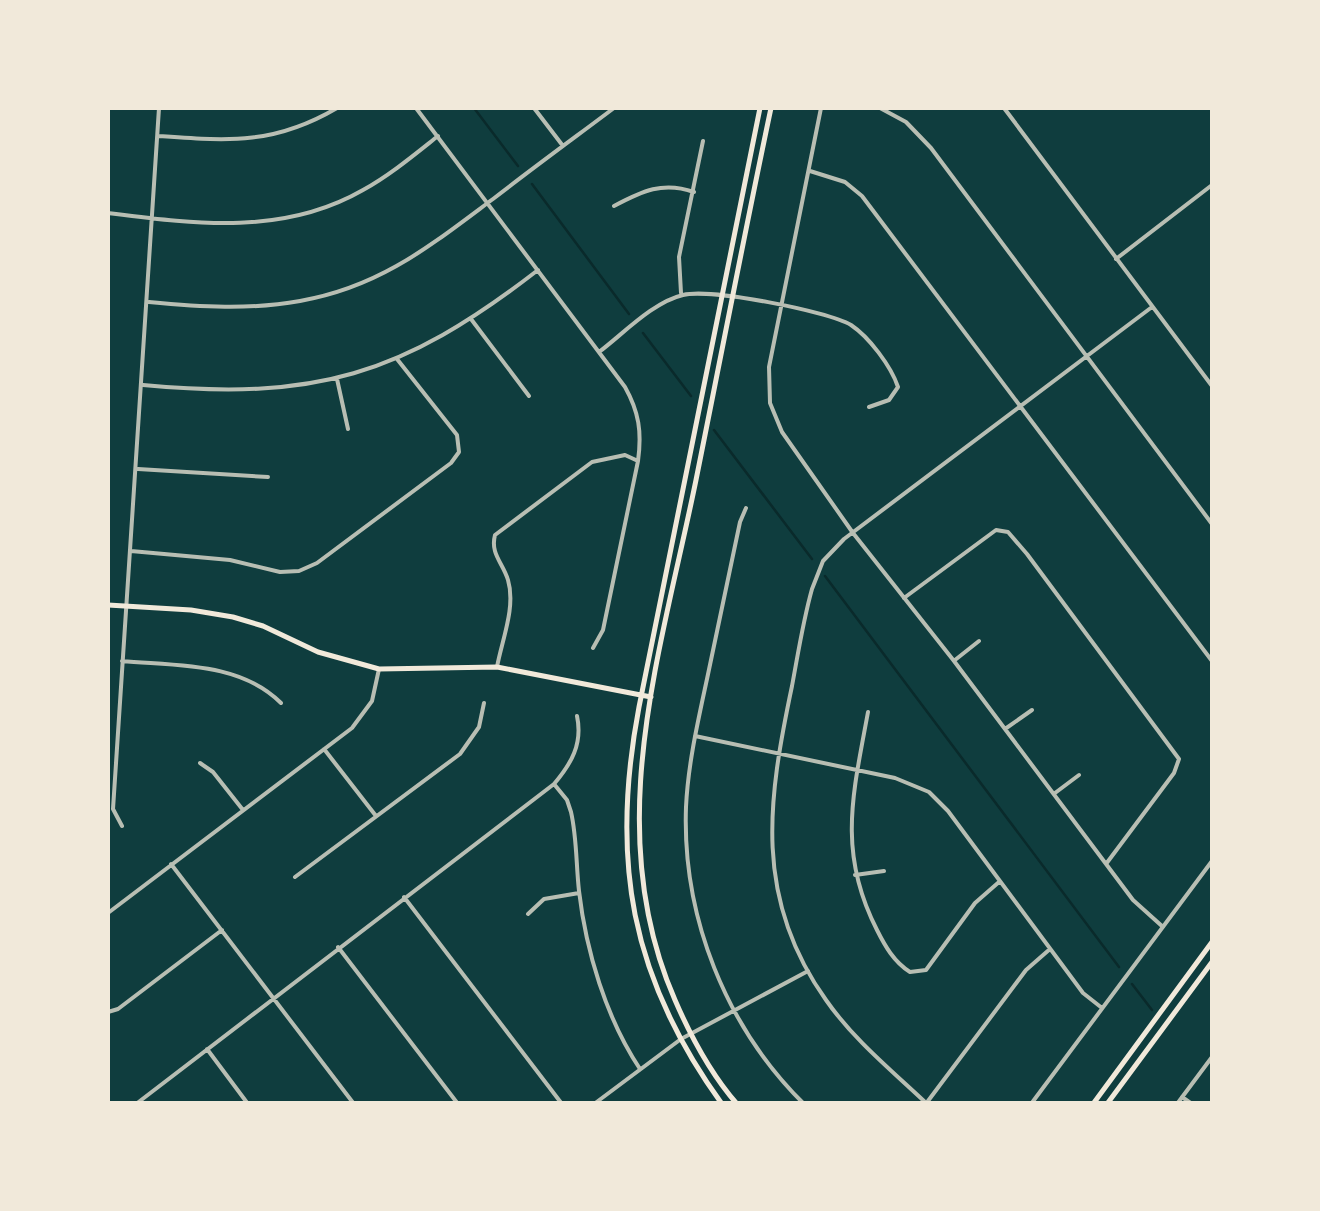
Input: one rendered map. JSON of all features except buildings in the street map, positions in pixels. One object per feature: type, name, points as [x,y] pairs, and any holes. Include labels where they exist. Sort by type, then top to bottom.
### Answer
[{"type":"main road","points":[[722,1104],[681,1040],[650,972],[628,873],[624,806],[641,695],[760,108]]},
{"type":"main road","points":[[737,1104],[690,1034],[658,958],[640,874],[638,797],[651,697],[771,108]]},
{"type":"main road","points":[[108,606],[192,610],[233,617],[263,626],[318,652],[379,668],[497,667],[651,697]]},
{"type":"main road","points":[[1092,1104],[1212,942]]},
{"type":"main road","points":[[1107,1104],[1212,961]]},
{"type":"street","points":[[122,826],[113,809],[160,108]]},
{"type":"street","points":[[158,136],[254,140],[293,130],[337,108]]},
{"type":"street","points":[[416,108],[633,401],[640,426],[638,461],[603,630],[593,648]]},
{"type":"street","points":[[534,108],[563,146]]},
{"type":"street","points":[[147,302],[250,307],[329,295],[371,280],[414,258],[614,108]]},
{"type":"street","points":[[821,108],[769,368],[770,403],[782,432],[852,533],[954,661],[1106,865],[1137,905],[1163,926]]},
{"type":"street","points":[[880,108],[906,122],[931,148],[1212,524]]},
{"type":"street","points":[[1004,108],[1212,386]]},
{"type":"street","points":[[108,213],[238,224],[280,220],[315,211],[372,185],[438,136]]},
{"type":"street","points":[[682,295],[679,257],[703,141]]},
{"type":"street","points":[[810,171],[845,182],[862,196],[1212,661]]},
{"type":"street","points":[[1116,258],[1212,185]]},
{"type":"street","points":[[614,206],[659,186],[694,192]]},
{"type":"street","points":[[142,384],[244,391],[337,379],[397,359],[471,320],[538,270]]},
{"type":"street","points":[[598,353],[682,295],[698,292],[782,306],[842,321],[863,336],[898,387],[889,400],[869,407]]},
{"type":"street","points":[[1050,950],[1026,970],[926,1103],[857,1037],[827,1002],[791,935],[773,865],[770,817],[778,754],[812,589],[822,562],[852,533],[1152,307]]},
{"type":"street","points":[[471,320],[530,396]]},
{"type":"street","points":[[129,551],[230,560],[280,572],[306,569],[326,558],[451,463],[460,446],[397,359]]},
{"type":"street","points":[[337,379],[348,429]]},
{"type":"street","points":[[497,667],[511,596],[507,576],[493,548],[498,532],[592,462],[616,456],[630,456],[638,461]]},
{"type":"street","points":[[136,468],[268,477]]},
{"type":"street","points":[[746,508],[695,736],[686,798],[689,864],[702,931],[732,1011],[764,1058],[804,1104]]},
{"type":"street","points":[[904,598],[996,530],[1008,532],[1027,554],[1179,760],[1174,773],[1106,865]]},
{"type":"street","points":[[954,661],[979,641]]},
{"type":"street","points":[[122,662],[230,673],[258,684],[281,703]]},
{"type":"street","points":[[108,913],[352,728],[375,693],[379,668]]},
{"type":"street","points":[[295,877],[466,748],[479,727],[484,703]]},
{"type":"street","points":[[1005,729],[1032,710]]},
{"type":"street","points":[[868,712],[850,821],[855,875],[881,937],[898,964],[913,972],[930,967],[975,903],[1000,881]]},
{"type":"street","points":[[136,1104],[554,784],[574,755],[580,737],[577,716]]},
{"type":"street","points":[[695,736],[910,782],[929,792],[948,811],[1084,993],[1102,1008]]},
{"type":"street","points":[[324,749],[376,816]]},
{"type":"street","points":[[200,764],[213,772],[243,810]]},
{"type":"street","points":[[1054,794],[1079,775]]},
{"type":"street","points":[[554,784],[568,800],[572,812],[579,893],[604,994],[640,1069]]},
{"type":"street","points":[[1031,1104],[1212,861]]},
{"type":"street","points":[[171,864],[354,1104]]},
{"type":"street","points":[[855,875],[884,871]]},
{"type":"street","points":[[528,914],[544,899],[579,893]]},
{"type":"street","points":[[404,896],[562,1104]]},
{"type":"street","points":[[108,1012],[118,1009],[222,930]]},
{"type":"street","points":[[338,946],[458,1104]]},
{"type":"street","points":[[1204,953],[1212,961]]},
{"type":"street","points":[[594,1104],[690,1034],[808,971]]},
{"type":"street","points":[[207,1049],[248,1104]]},
{"type":"street","points":[[1177,1104],[1212,1057]]},
{"type":"street","points":[[1182,1096],[1192,1104]]},
{"type":"waterway","points":[[474,108],[518,166]]},
{"type":"waterway","points":[[532,184],[629,314]]},
{"type":"waterway","points":[[643,333],[691,396]]},
{"type":"waterway","points":[[714,430],[812,559]]},
{"type":"waterway","points":[[825,576],[1119,967]]},
{"type":"waterway","points":[[1132,984],[1152,1010]]}]
